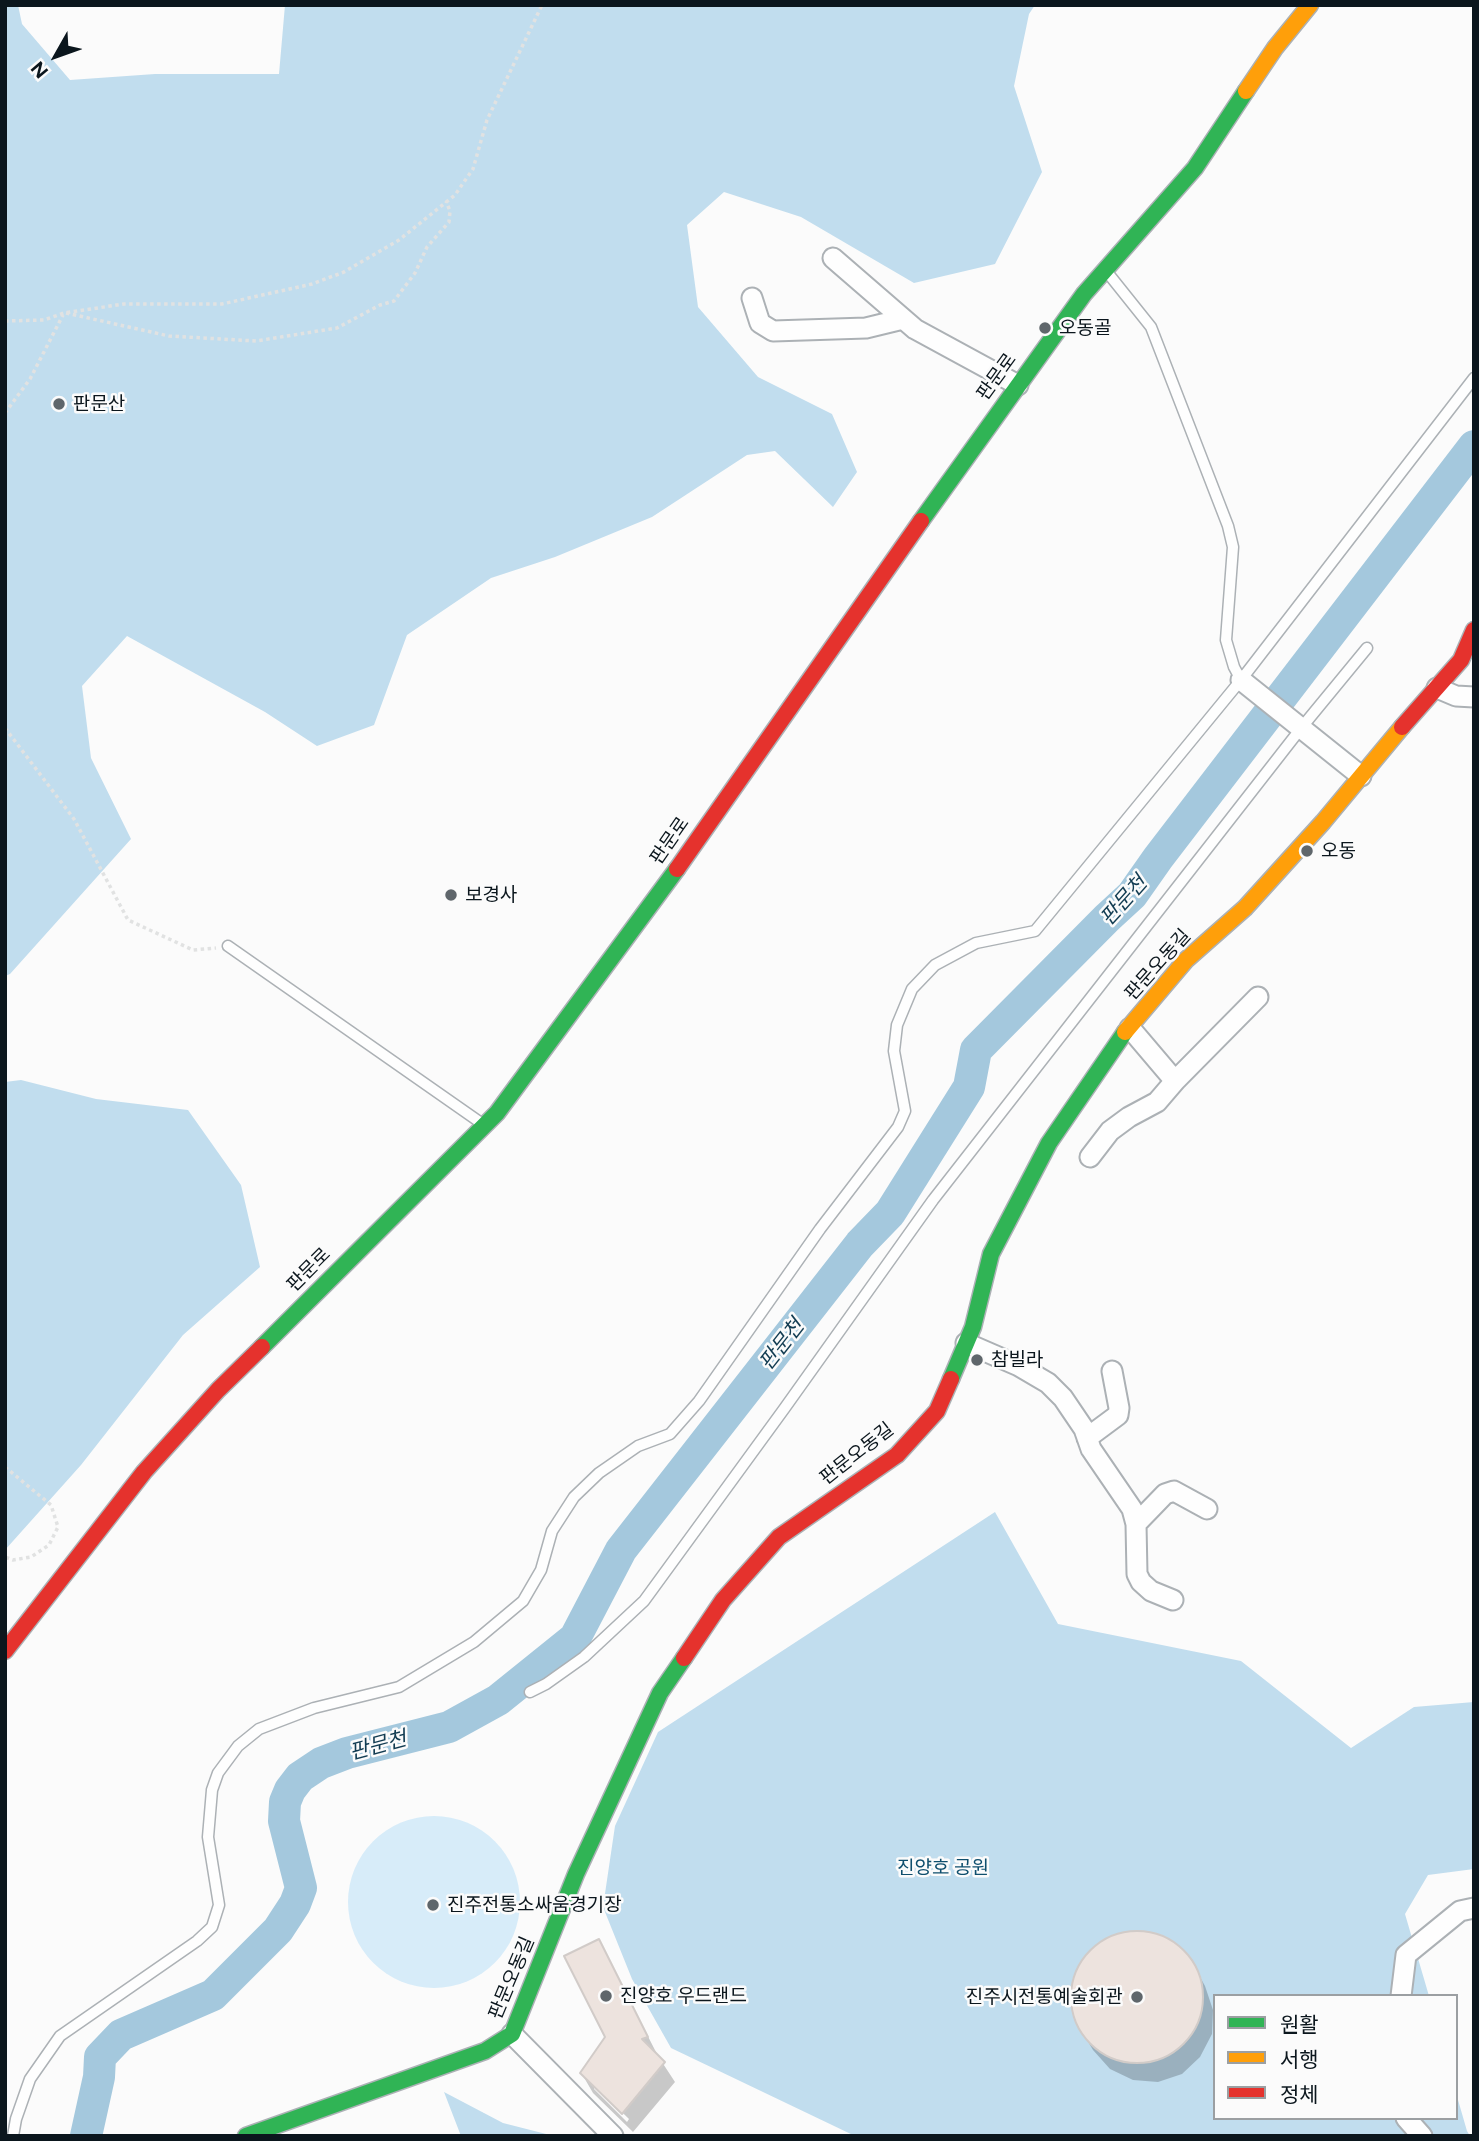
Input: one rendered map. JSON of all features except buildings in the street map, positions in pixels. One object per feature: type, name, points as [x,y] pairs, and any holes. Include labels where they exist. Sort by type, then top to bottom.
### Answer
[{"type":"street","name":"판문로","points":[[5,1651],[144,1472],[218,1391],[497,1112],[677,869],[1084,294],[1195,168],[1275,48],[1310,5]]},
{"type":"street","points":[[833,258],[915,329],[1018,385]]},
{"type":"street","points":[[752,298],[760,323],[772,331],[866,328],[903,319]]},
{"type":"street","name":"판문오동길","points":[[246,2136],[485,2051],[512,2034],[576,1874],[660,1693],[723,1600],[779,1537],[897,1455],[937,1411],[972,1327],[992,1254],[1042,1155],[1065,1120],[1130,1028],[1186,960],[1245,908],[1323,822],[1461,660],[1474,630]]},
{"type":"street","points":[[1241,680],[1362,776]]},
{"type":"street","points":[[1437,688],[1457,696],[1474,697]]},
{"type":"street","points":[[1090,1157],[1110,1131],[1157,1102],[1258,997]]},
{"type":"street","points":[[1130,1028],[1175,1081]]},
{"type":"street","points":[[966,1343],[1048,1382],[1063,1398],[1084,1429],[1091,1449],[1132,1509],[1136,1524],[1137,1574],[1141,1582],[1151,1591],[1174,1600]]},
{"type":"street","points":[[1087,1438],[1118,1415],[1112,1371]]},
{"type":"street","points":[[1136,1524],[1165,1494],[1174,1491],[1207,1509]]},
{"type":"street","points":[[1401,1994],[1406,1955],[1460,1911],[1474,1908]]},
{"type":"street","points":[[512,2034],[613,2136]]},
{"type":"street","points":[[1408,2120],[1422,2136]]},
{"type":"lane","points":[[1105,270],[1151,327],[1228,526],[1233,547],[1226,640],[1241,680]]},
{"type":"lane","points":[[13,2136],[30,2079],[60,2036],[197,1941],[212,1927],[219,1905],[208,1837],[212,1790],[218,1773],[238,1746],[259,1729],[314,1708],[399,1687],[474,1642],[523,1601],[541,1570],[552,1531],[574,1497],[599,1473],[638,1446],[670,1434],[699,1401],[820,1229],[898,1127],[905,1111],[894,1051],[897,1025],[912,989],[935,965],[976,943],[1035,931],[1241,680],[1474,378]]},
{"type":"lane","points":[[530,1692],[584,1657],[644,1601],[933,1200],[1302,727],[1367,648]]},
{"type":"lane","points":[[228,946],[485,1125]]},
{"type":"path","points":[[5,321],[44,320],[64,313],[124,304],[222,304],[313,284],[344,272],[399,240],[454,195],[473,169],[487,120],[542,5]]},
{"type":"path","points":[[64,313],[169,336],[256,341],[337,328],[380,305],[394,301],[415,273],[427,247],[449,222],[450,211],[446,201]]},
{"type":"path","points":[[5,413],[30,379],[64,313]]},
{"type":"path","points":[[5,728],[74,819],[128,920],[193,950],[228,946]]},
{"type":"path","points":[[5,1468],[51,1505],[58,1527],[49,1545],[31,1557],[13,1560],[5,1557]]},
{"type":"shaded area","name":"진주전통소싸움경기장","points":[[434,1816],[467,1823],[495,1841],[513,1869],[520,1902],[513,1935],[495,1963],[467,1981],[434,1988],[401,1981],[373,1963],[355,1935],[348,1902],[355,1869],[373,1841],[401,1823]]},
{"type":"green space","points":[[5,5],[18,5],[22,24],[70,80],[155,74],[279,74],[285,5],[1035,5],[1029,14],[1014,86],[1042,172],[995,264],[914,283],[801,217],[724,192],[687,225],[698,307],[758,377],[832,414],[857,472],[833,507],[775,451],[747,455],[652,517],[555,557],[491,578],[407,635],[374,725],[317,746],[265,712],[127,636],[82,686],[91,758],[131,839],[10,974],[5,976]]},
{"type":"green space","points":[[21,1080],[96,1099],[188,1110],[241,1185],[260,1267],[183,1335],[81,1465],[5,1550],[5,1082]]},
{"type":"green space","name":"진양호 공원","points":[[995,1512],[1058,1624],[1241,1661],[1351,1748],[1414,1707],[1474,1702],[1474,1869],[1428,1875],[1405,1914],[1428,1994],[1213,1994],[1213,2120],[1458,2120],[1458,2100],[1470,2136],[855,2136],[671,2048],[632,1979],[603,1907],[615,1826],[658,1732]]},
{"type":"green space","points":[[444,2092],[503,2123],[554,2136],[461,2136]]},
{"type":"waterway","name":"판문천","points":[[86,2136],[99,2077],[100,2057],[121,2035],[213,1995],[278,1930],[295,1904],[301,1888],[284,1821],[285,1802],[300,1777],[321,1763],[347,1753],[449,1727],[498,1700],[575,1638],[621,1550],[860,1244],[890,1213],[969,1087],[976,1050],[1132,895],[1474,446]]},
{"type":"traffic: fast","points":[[921,521],[1084,294],[1195,168],[1246,91]]},
{"type":"traffic: fast","points":[[262,1347],[497,1113],[677,869]]},
{"type":"traffic: fast","points":[[951,1379],[973,1327],[991,1254],[1049,1143],[1125,1032]]},
{"type":"traffic: fast","points":[[246,2136],[485,2051],[512,2034],[576,1874],[660,1693],[684,1658]]},
{"type":"traffic: slow","points":[[1246,91],[1275,48],[1310,5]]},
{"type":"traffic: slow","points":[[1125,1032],[1186,960],[1245,908],[1323,822],[1402,727]]},
{"type":"traffic: jam","points":[[677,869],[921,521]]},
{"type":"traffic: jam","points":[[1402,727],[1461,660],[1474,630]]},
{"type":"traffic: jam","points":[[5,1651],[144,1472],[218,1390],[262,1347]]},
{"type":"traffic: jam","points":[[684,1658],[723,1600],[779,1537],[897,1455],[937,1411],[951,1379]]},
{"type":"place","name":"오동골","points":[[1045,328]]},
{"type":"place","name":"판문산","points":[[59,404]]},
{"type":"place","name":"오동","points":[[1307,851]]},
{"type":"place","name":"보경사","points":[[451,895]]},
{"type":"place","name":"참빌라","points":[[977,1360]]},
{"type":"place","name":"진주전통소싸움경기장","points":[[433,1905]]},
{"type":"place","name":"진양호 우드랜드","points":[[606,1996]]},
{"type":"place","name":"진주시전통예술회관","points":[[1137,1997]]}]
